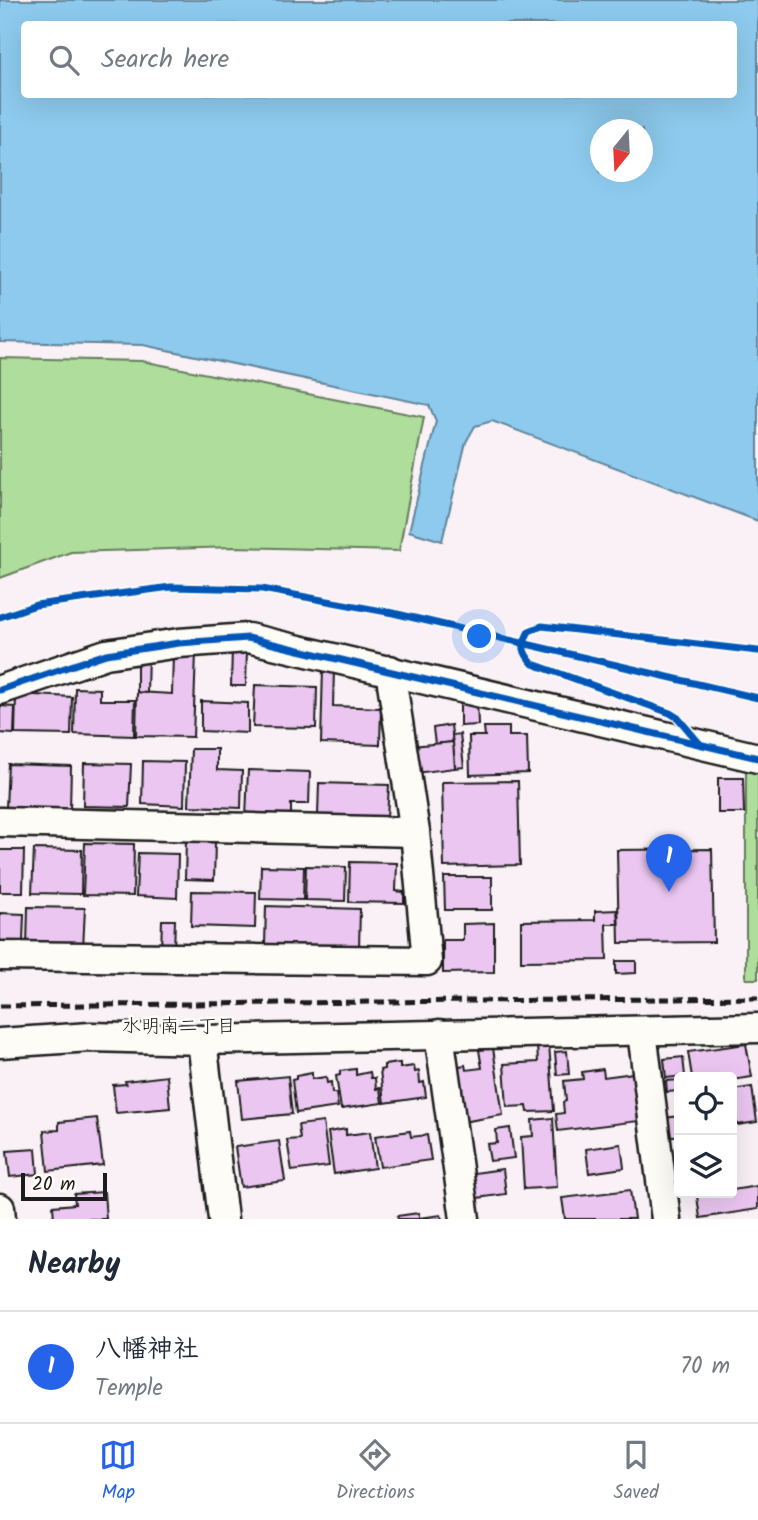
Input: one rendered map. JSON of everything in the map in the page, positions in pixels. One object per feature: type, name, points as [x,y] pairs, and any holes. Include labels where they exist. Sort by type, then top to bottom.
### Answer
[{"type":"street","points":[[0,690],[106,654],[179,643],[248,638],[758,758]]},
{"type":"street","points":[[0,956],[427,961],[415,832],[390,670]]},
{"type":"street","points":[[0,822],[415,832]]},
{"type":"street","points":[[0,1043],[91,1037],[202,1040],[758,1028]]},
{"type":"street","points":[[642,1032],[666,1219]]},
{"type":"street","points":[[439,1034],[465,1219]]},
{"type":"street","points":[[202,1040],[223,1219]]},
{"type":"street","points":[[0,1208],[1,1219]]},
{"type":"green space","points":[[0,358],[142,361],[424,417],[399,551],[234,547],[71,552],[0,578]]},
{"type":"green space","points":[[746,755],[758,758],[758,979],[746,979]]},
{"type":"water","points":[[0,0],[758,0],[758,521],[492,421],[475,426],[466,442],[442,541],[409,531],[436,421],[429,405],[143,345],[0,342]]},
{"type":"building","points":[[232,648],[247,648],[246,686],[231,686]]},
{"type":"building","points":[[173,652],[196,652],[193,737],[136,736],[137,692],[172,694]]},
{"type":"building","points":[[137,654],[148,654],[147,693],[137,692]]},
{"type":"building","points":[[323,668],[334,669],[333,706],[381,708],[380,745],[321,743]]},
{"type":"building","points":[[255,685],[317,687],[316,728],[253,727]]},
{"type":"building","points":[[75,688],[100,689],[100,700],[135,700],[134,736],[74,734]]},
{"type":"building","points":[[16,694],[72,697],[71,735],[15,734]]},
{"type":"building","points":[[477,697],[478,725],[460,726],[460,698]]},
{"type":"building","points":[[201,701],[248,703],[248,733],[201,731]]},
{"type":"building","points":[[0,706],[15,707],[14,734],[0,733]]},
{"type":"building","points":[[451,725],[453,742],[435,744],[433,728]]},
{"type":"building","points":[[484,727],[509,727],[509,736],[527,736],[528,773],[470,775],[469,736],[485,736]]},
{"type":"building","points":[[460,734],[464,767],[455,768],[452,735]]},
{"type":"building","points":[[453,742],[455,768],[416,773],[412,746]]},
{"type":"building","points":[[191,749],[217,749],[217,770],[242,771],[241,808],[189,806]]},
{"type":"building","points":[[143,761],[185,762],[184,806],[142,804]]},
{"type":"building","points":[[84,763],[131,764],[129,807],[83,806]]},
{"type":"building","points":[[8,764],[71,766],[70,810],[6,808]]},
{"type":"building","points":[[248,770],[310,772],[309,804],[291,804],[291,820],[246,818]]},
{"type":"building","points":[[718,778],[743,778],[744,813],[718,813]]},
{"type":"building","points":[[518,781],[520,865],[444,867],[442,782]]},
{"type":"building","points":[[319,783],[389,785],[387,817],[318,815]]},
{"type":"building","points":[[186,840],[215,841],[214,880],[185,879]]},
{"type":"building","points":[[85,843],[134,844],[133,896],[83,895]]},
{"type":"building","points":[[34,849],[82,850],[81,894],[32,893]]},
{"type":"building","points":[[712,849],[714,942],[619,943],[617,850]]},
{"type":"building","points":[[0,850],[24,850],[23,892],[0,892]]},
{"type":"building","points":[[138,853],[178,854],[177,898],[136,896]]},
{"type":"building","points":[[350,862],[397,863],[396,891],[404,892],[404,903],[349,902]]},
{"type":"building","points":[[261,866],[304,867],[303,900],[260,899]]},
{"type":"building","points":[[306,866],[346,867],[345,901],[305,900]]},
{"type":"building","points":[[444,877],[492,877],[492,910],[445,910]]},
{"type":"building","points":[[192,891],[256,892],[255,928],[191,926]]},
{"type":"building","points":[[266,906],[360,909],[359,948],[265,945]]},
{"type":"building","points":[[28,907],[85,908],[83,949],[27,947]]},
{"type":"building","points":[[617,910],[618,924],[606,924],[607,960],[521,961],[521,921],[595,920],[595,911]]},
{"type":"building","points":[[0,913],[24,914],[23,942],[0,942]]},
{"type":"building","points":[[162,920],[175,920],[174,951],[161,951]]},
{"type":"building","points":[[494,923],[494,972],[443,973],[443,940],[463,940],[463,924]]},
{"type":"building","points":[[616,961],[636,961],[636,973],[616,974]]},
{"type":"building","points":[[549,1044],[554,1111],[528,1112],[527,1106],[507,1107],[504,1064],[538,1062],[537,1045]]},
{"type":"building","points":[[746,1044],[752,1077],[737,1079],[737,1072],[691,1072],[688,1052]]},
{"type":"building","points":[[493,1048],[503,1115],[462,1122],[454,1067],[465,1065],[466,1070],[482,1068],[479,1050]]},
{"type":"building","points":[[567,1051],[569,1074],[557,1075],[555,1052]]},
{"type":"building","points":[[683,1057],[685,1072],[674,1072],[674,1077],[666,1078],[664,1059]]},
{"type":"building","points":[[400,1063],[400,1068],[414,1066],[415,1072],[419,1071],[420,1083],[424,1082],[426,1097],[384,1103],[380,1070],[384,1069],[384,1065]]},
{"type":"building","points":[[356,1069],[356,1075],[370,1072],[371,1078],[375,1078],[376,1089],[380,1088],[382,1103],[341,1109],[336,1076],[340,1075],[340,1071]]},
{"type":"building","points":[[603,1069],[604,1077],[634,1073],[639,1121],[558,1131],[556,1114],[564,1113],[563,1102],[566,1101],[564,1081],[583,1079],[582,1072]]},
{"type":"building","points":[[312,1073],[312,1079],[326,1077],[327,1083],[331,1082],[338,1107],[296,1113],[292,1080],[296,1079],[296,1076]]},
{"type":"building","points":[[167,1076],[170,1108],[116,1113],[113,1085]]},
{"type":"building","points":[[288,1076],[292,1114],[242,1119],[238,1081]]},
{"type":"building","points":[[674,1080],[674,1091],[667,1092],[666,1081]]},
{"type":"building","points":[[752,1087],[757,1122],[737,1125],[737,1089]]},
{"type":"building","points":[[674,1117],[674,1136],[668,1137],[665,1118]]},
{"type":"building","points":[[97,1118],[103,1165],[48,1171],[44,1131],[59,1130],[59,1122]]},
{"type":"building","points":[[553,1118],[557,1187],[524,1189],[521,1137],[533,1136],[532,1120]]},
{"type":"building","points":[[323,1122],[329,1166],[292,1171],[287,1140],[300,1139],[298,1125]]},
{"type":"building","points":[[510,1128],[514,1158],[490,1161],[487,1144],[497,1143],[496,1130]]},
{"type":"building","points":[[346,1129],[346,1135],[370,1132],[375,1168],[334,1174],[328,1132]]},
{"type":"building","points":[[410,1131],[411,1137],[427,1135],[431,1160],[380,1167],[375,1136]]},
{"type":"building","points":[[279,1141],[285,1181],[241,1187],[235,1147]]},
{"type":"building","points":[[621,1144],[624,1168],[589,1173],[586,1149]]},
{"type":"building","points":[[36,1149],[38,1174],[10,1177],[7,1151]]},
{"type":"building","points":[[503,1169],[506,1194],[470,1199],[467,1174]]},
{"type":"building","points":[[758,1186],[758,1209],[700,1218],[697,1198],[737,1198],[737,1189]]},
{"type":"building","points":[[630,1190],[634,1219],[565,1219],[562,1198]]},
{"type":"building","points":[[104,1192],[106,1219],[54,1219],[53,1206],[75,1204],[74,1194]]},
{"type":"building","points":[[419,1213],[419,1218],[441,1215],[442,1219],[398,1219],[397,1216]]},
{"type":"railway","points":[[0,1006],[758,998]]},
{"type":"cycle path","points":[[0,617],[36,605],[171,587],[262,589],[393,613],[758,698]]},
{"type":"cycle path","points":[[700,744],[678,718],[670,713],[533,664],[524,649],[529,631],[542,626],[758,651]]},
{"type":"cycle path","points":[[0,690],[106,654],[179,643],[248,638],[758,758]]},
{"type":"place","name":"八幡神社","points":[[669,892]]},
{"type":"district","name":"水明南二丁目","points":[[179,1025]]}]
